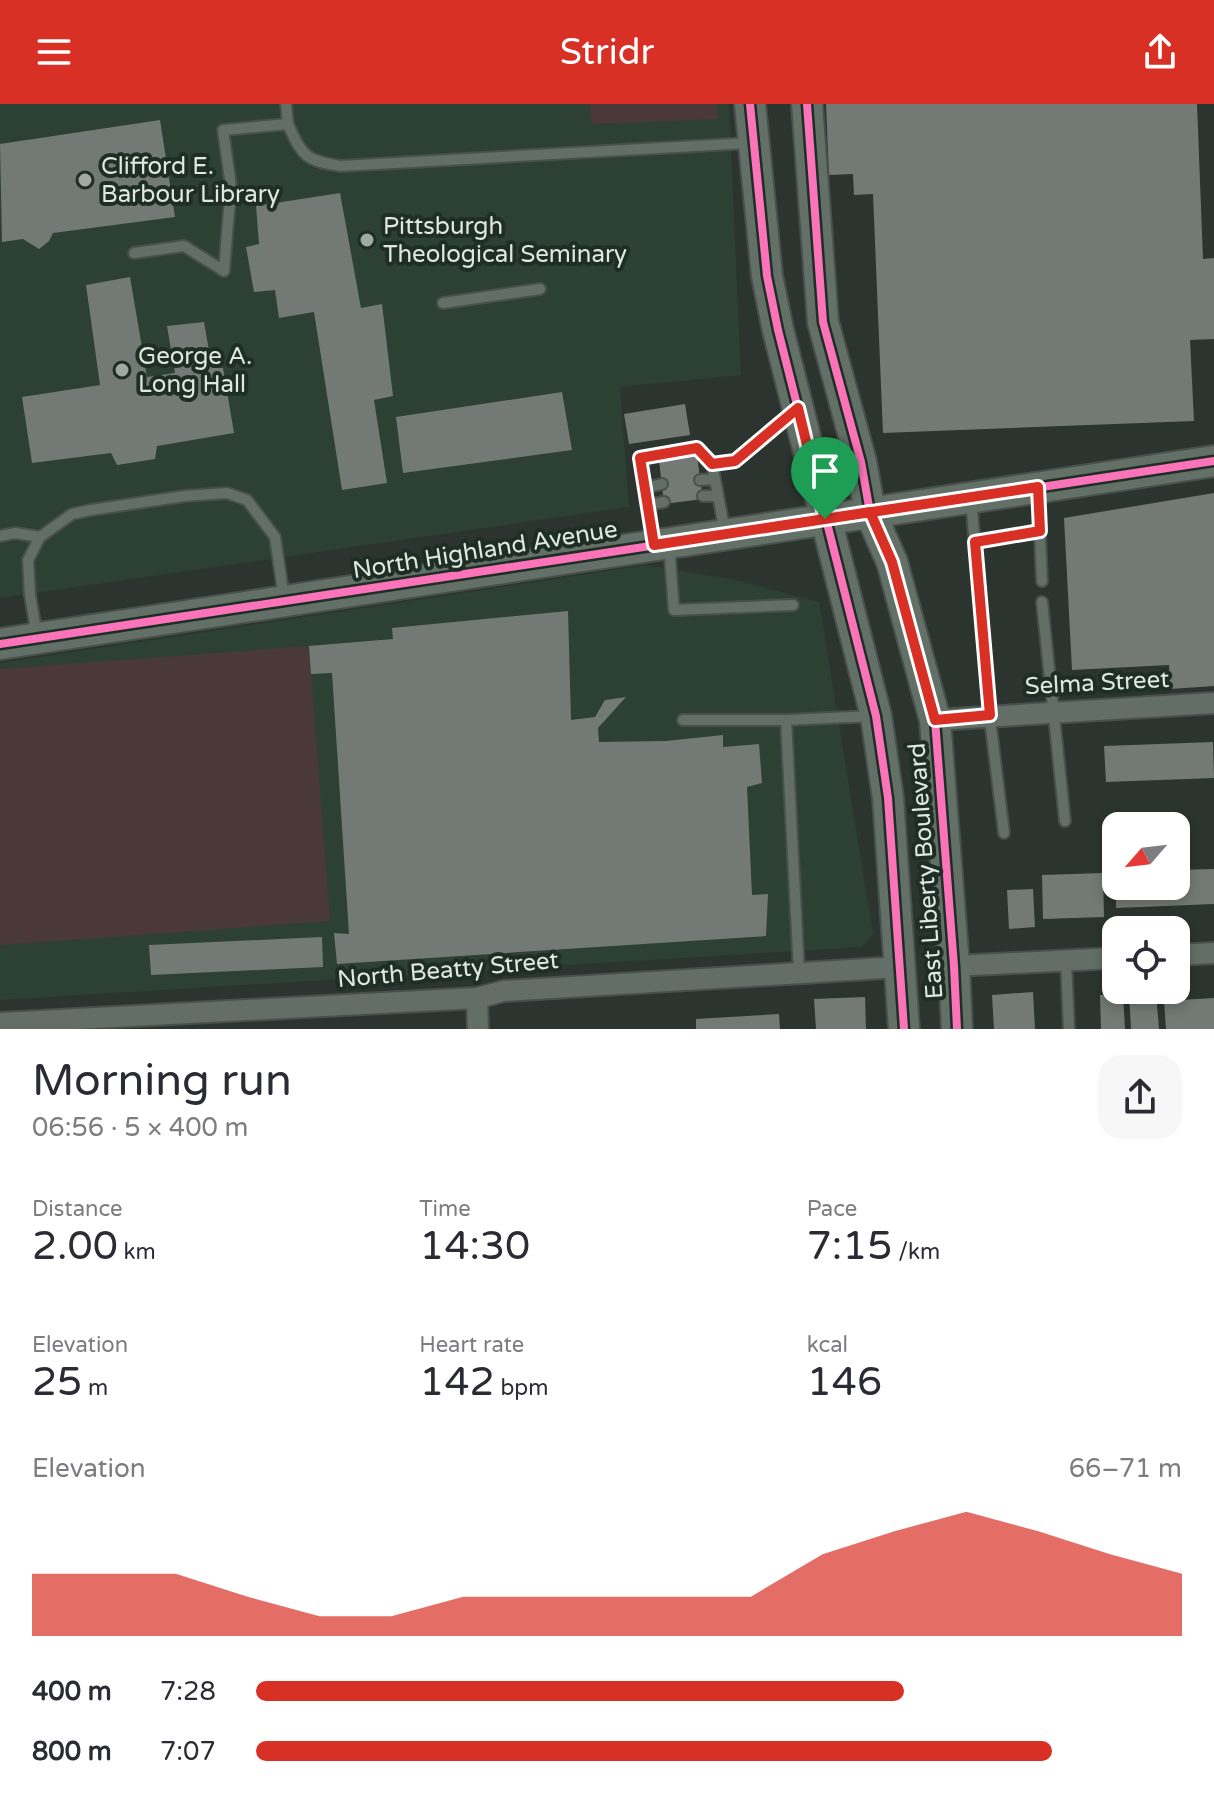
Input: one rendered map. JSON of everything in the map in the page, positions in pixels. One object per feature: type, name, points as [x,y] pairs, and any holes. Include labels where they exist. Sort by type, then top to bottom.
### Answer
[{"type":"main road","name":"East Liberty Boulevard","points":[[750,104],[767,276],[778,330],[876,716],[888,798],[904,1029]]},
{"type":"main road","name":"East Liberty Boulevard","points":[[807,104],[823,322],[861,462],[870,512],[892,562],[935,720],[957,1029]]},
{"type":"main road","name":"North Highland Avenue","points":[[0,644],[1214,461]]},
{"type":"street","name":"Selma Street","points":[[935,720],[1214,703]]},
{"type":"street","points":[[1190,954],[1214,953]]},
{"type":"street","points":[[954,966],[1102,959]]},
{"type":"street","name":"North Beatty Street","points":[[0,1023],[76,1024],[477,998],[504,991],[900,967]]},
{"type":"street","points":[[477,998],[478,1029]]},
{"type":"lane","points":[[286,104],[288,124],[295,140],[309,158],[341,166],[753,142]]},
{"type":"lane","points":[[134,253],[184,246],[224,271],[231,186],[223,130],[288,124]]},
{"type":"lane","points":[[443,303],[540,289]]},
{"type":"lane","points":[[712,464],[735,461],[798,408]]},
{"type":"lane","points":[[725,534],[712,464],[697,448],[640,458],[647,505],[661,544],[674,610],[793,605]]},
{"type":"lane","points":[[700,480],[715,479]]},
{"type":"lane","points":[[645,488],[662,484]]},
{"type":"lane","points":[[1038,487],[1042,581]]},
{"type":"lane","points":[[38,638],[30,595],[28,560],[40,537],[72,514],[185,496],[227,493],[247,500],[275,537],[285,601]]},
{"type":"lane","points":[[703,496],[718,496]]},
{"type":"lane","points":[[971,497],[1004,833]]},
{"type":"lane","points":[[647,505],[664,502]]},
{"type":"lane","points":[[975,542],[1040,531]]},
{"type":"lane","points":[[0,536],[15,533],[40,537]]},
{"type":"lane","points":[[1042,602],[1065,821]]},
{"type":"lane","points":[[683,720],[876,716]]},
{"type":"lane","points":[[786,720],[799,972]]},
{"type":"lane","points":[[1066,960],[1069,1029]]},
{"type":"shaded area","name":"Pittsburgh Theological Seminary","points":[[0,104],[729,104],[741,375],[620,387],[629,507],[0,598]]},
{"type":"shaded area","points":[[590,104],[717,104],[718,119],[592,124]]},
{"type":"shaded area","points":[[646,565],[735,580],[819,602],[873,934],[862,947],[0,1000],[0,663]]},
{"type":"shaded area","points":[[309,646],[330,921],[0,945],[0,669]]},
{"type":"building","points":[[826,104],[1197,104],[1203,259],[1214,258],[1214,339],[1190,340],[1194,421],[883,433],[873,194],[854,195],[853,174],[829,175]]},
{"type":"building","name":"Clifford E. Barbour Library","points":[[160,120],[175,217],[53,233],[39,249],[23,239],[2,242],[0,144]]},
{"type":"building","points":[[340,193],[361,308],[382,304],[393,396],[374,400],[387,483],[342,490],[314,312],[279,318],[275,290],[254,292],[246,247],[259,244],[256,206]]},
{"type":"building","name":"George A. Long Hall","points":[[130,277],[147,377],[175,373],[167,326],[204,322],[212,368],[223,368],[234,433],[157,446],[155,459],[117,465],[111,453],[32,463],[22,397],[100,385],[86,285]]},
{"type":"building","points":[[562,392],[572,450],[403,473],[396,417]]},
{"type":"building","points":[[685,404],[690,435],[629,444],[624,414]]},
{"type":"building","points":[[697,456],[703,499],[664,504],[659,460]]},
{"type":"building","points":[[1214,493],[1214,686],[1170,689],[1169,665],[1072,670],[1064,518]]},
{"type":"building","points":[[568,611],[571,720],[595,717],[605,700],[626,697],[598,728],[599,742],[666,741],[723,735],[723,747],[759,744],[762,783],[747,787],[752,895],[768,894],[766,936],[337,964],[334,933],[349,934],[332,673],[311,674],[309,646],[393,639],[392,628]]},
{"type":"building","points":[[1213,742],[1214,778],[1106,782],[1104,746]]},
{"type":"building","points":[[1214,869],[1214,904],[1116,908],[1116,900],[1190,900],[1190,870]]},
{"type":"building","points":[[1102,873],[1104,916],[1043,919],[1042,875]]},
{"type":"building","points":[[1033,889],[1035,927],[1009,929],[1007,890]]},
{"type":"building","points":[[322,937],[323,967],[151,975],[149,945]]},
{"type":"building","points":[[1033,992],[1035,1029],[994,1029],[992,995]]},
{"type":"building","points":[[1100,995],[1102,1004],[1124,1004],[1125,1029],[1101,1029]]},
{"type":"building","points":[[865,997],[866,1029],[816,1029],[814,999]]},
{"type":"building","points":[[1214,998],[1214,1029],[1166,1029],[1164,1004],[1190,1004],[1190,999]]},
{"type":"building","points":[[1130,1004],[1157,1004],[1159,1029],[1131,1029]]},
{"type":"building","points":[[779,1014],[780,1029],[696,1029],[696,1019]]},
{"type":"cycle path","points":[[750,104],[767,276],[778,330],[876,716],[888,798],[904,1029]]},
{"type":"cycle path","points":[[807,104],[823,322],[861,462],[870,512],[892,562],[935,720],[957,1029]]},
{"type":"cycle path","points":[[0,644],[1214,461]]},
{"type":"place","name":"Clifford E. Barbour Library","points":[[85,180]]},
{"type":"place","name":"Pittsburgh Theological Seminary","points":[[367,240]]},
{"type":"place","name":"George A. Long Hall","points":[[122,370]]},
{"type":"route","points":[[825,519],[654,545],[640,458],[697,448],[712,464],[735,461],[798,408],[825,519],[870,512],[892,562],[935,720],[990,715],[975,542],[1040,531],[1038,487],[971,497],[825,519]]}]
